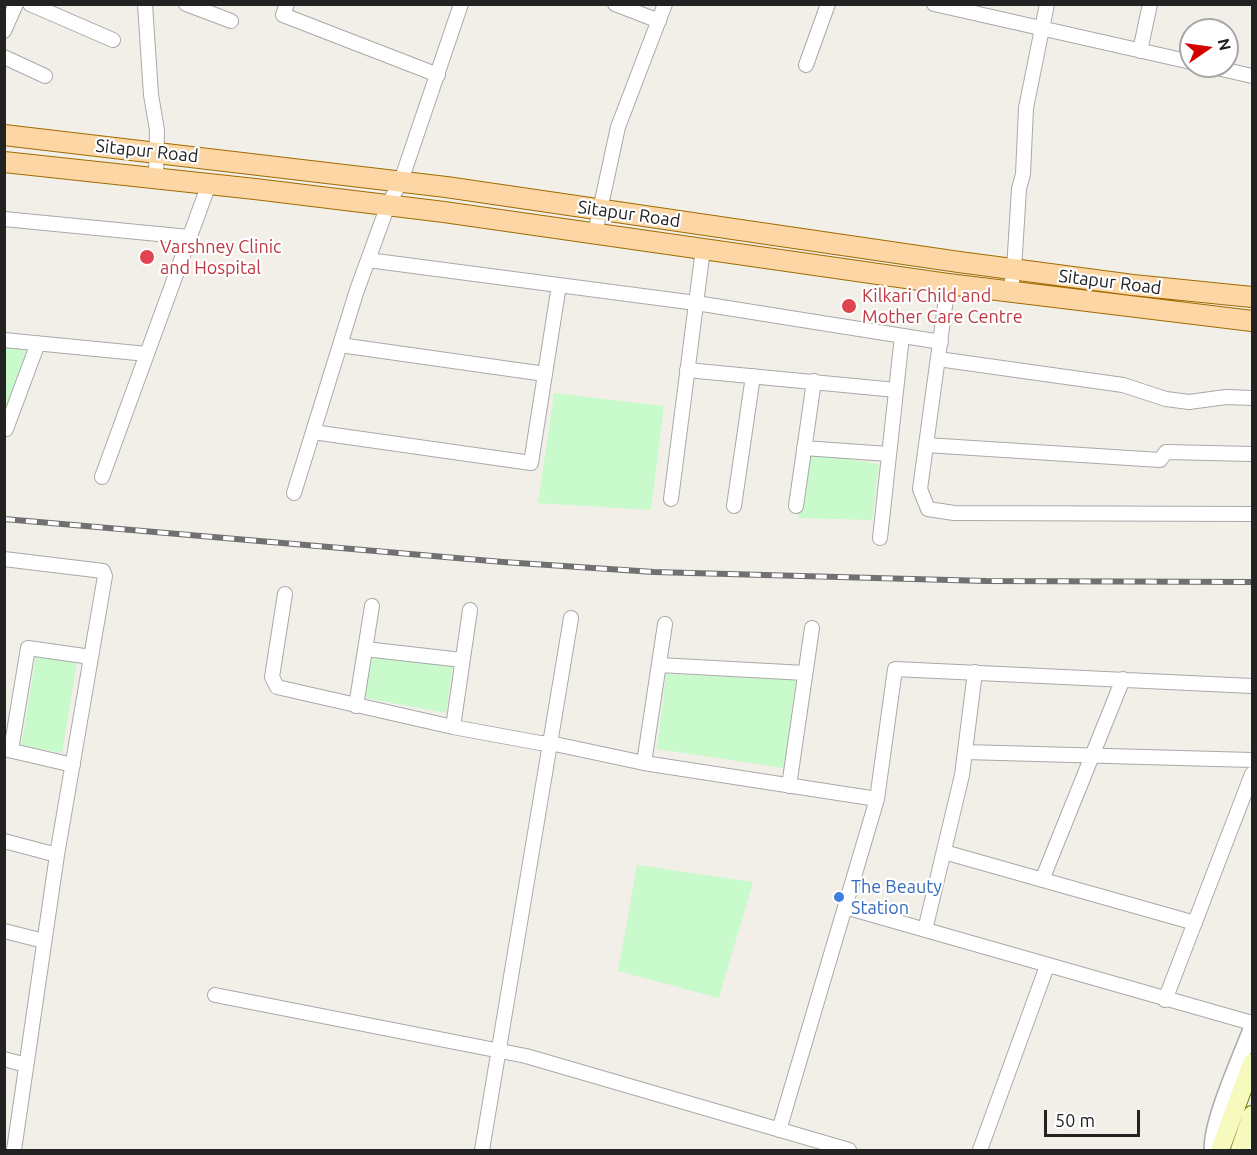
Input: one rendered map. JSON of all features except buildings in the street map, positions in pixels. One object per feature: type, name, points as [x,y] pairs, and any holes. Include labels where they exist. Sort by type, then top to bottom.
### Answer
[{"type":"main road","name":"Sitapur Road","points":[[4,135],[401,182],[1014,269],[1133,285],[1252,297]]},
{"type":"main road","name":"Sitapur Road","points":[[4,162],[388,205],[948,284],[1252,321]]},
{"type":"main road","points":[[1220,1150],[1252,1063]]},
{"type":"main road","points":[[1240,1150],[1252,1115]]},
{"type":"street","points":[[4,31],[16,4]]},
{"type":"street","points":[[30,4],[113,40]]},
{"type":"street","points":[[145,4],[150,95],[157,130],[156,178]]},
{"type":"street","points":[[186,4],[231,21]]},
{"type":"street","points":[[287,4],[283,15],[438,75]]},
{"type":"street","points":[[294,494],[368,260],[388,205],[401,182],[461,4]]},
{"type":"street","points":[[615,4],[659,21]]},
{"type":"street","points":[[595,233],[618,127],[665,4]]},
{"type":"street","points":[[806,65],[828,4]]},
{"type":"street","points":[[1010,291],[1014,269],[1018,189],[1023,174],[1026,108],[1047,4]]},
{"type":"street","points":[[1140,51],[1150,4]]},
{"type":"street","points":[[941,5],[1179,59]]},
{"type":"street","points":[[4,57],[45,76]]},
{"type":"street","points":[[102,477],[208,184]]},
{"type":"street","points":[[4,219],[189,237]]},
{"type":"street","points":[[670,499],[703,249]]},
{"type":"street","points":[[368,260],[696,303],[941,342]]},
{"type":"street","points":[[948,284],[920,489],[928,509],[954,513],[1252,514]]},
{"type":"street","points":[[313,432],[531,463],[559,285]]},
{"type":"street","points":[[880,538],[902,336]]},
{"type":"street","points":[[4,340],[147,354]]},
{"type":"street","points":[[4,429],[6,429],[38,343]]},
{"type":"street","points":[[340,345],[545,374]]},
{"type":"street","points":[[938,359],[1123,385],[1166,399],[1189,402],[1226,397],[1252,398]]},
{"type":"street","points":[[687,370],[896,390]]},
{"type":"street","points":[[735,506],[753,376]]},
{"type":"street","points":[[796,506],[814,381]]},
{"type":"street","points":[[926,445],[1160,460],[1166,452],[1252,454]]},
{"type":"street","points":[[804,448],[888,454]]},
{"type":"street","points":[[4,559],[103,571],[105,576],[57,855],[14,1150]]},
{"type":"street","points":[[285,594],[272,677],[277,687],[453,727],[550,743],[644,763],[877,799]]},
{"type":"street","points":[[356,706],[372,606]]},
{"type":"street","points":[[453,727],[470,610]]},
{"type":"street","points":[[482,1150],[571,618]]},
{"type":"street","points":[[644,763],[665,624]]},
{"type":"street","points":[[789,786],[812,628]]},
{"type":"street","points":[[73,765],[8,750],[28,648],[91,657]]},
{"type":"street","points":[[365,649],[462,660]]},
{"type":"street","points":[[659,665],[806,673]]},
{"type":"street","points":[[779,1130],[877,799],[895,669],[1252,686]]},
{"type":"street","points":[[925,930],[962,776],[975,672]]},
{"type":"street","points":[[1042,880],[1123,680]]},
{"type":"street","points":[[965,752],[1252,760]]},
{"type":"street","points":[[1165,1000],[1252,774]]},
{"type":"street","points":[[4,841],[57,855]]},
{"type":"street","points":[[944,852],[1195,923]]},
{"type":"street","points":[[845,907],[1252,1023]]},
{"type":"street","points":[[4,931],[44,941]]},
{"type":"street","points":[[980,1150],[1047,966]]},
{"type":"street","points":[[215,995],[526,1056],[849,1150]]},
{"type":"street","points":[[1213,1150],[1212,1143],[1218,1119],[1252,1028]]},
{"type":"street","points":[[4,1059],[26,1065]]},
{"type":"street","points":[[1250,1150],[1252,1144]]},
{"type":"green space","points":[[5,344],[27,347],[5,416]]},
{"type":"green space","points":[[554,393],[664,406],[651,510],[538,503]]},
{"type":"green space","points":[[808,453],[879,464],[872,520],[798,518]]},
{"type":"green space","points":[[36,655],[77,662],[62,753],[21,746]]},
{"type":"green space","points":[[371,656],[453,665],[446,713],[365,698]]},
{"type":"green space","points":[[666,674],[796,680],[784,768],[657,749]]},
{"type":"green space","points":[[637,865],[753,882],[719,998],[618,971]]},
{"type":"railway","points":[[4,519],[503,562],[654,572],[986,581],[1252,582]]},
{"type":"place","name":"Varshney Clinic and Hospital","points":[[147,257]]},
{"type":"place","name":"Kilkari Child and Mother Care Centre","points":[[849,306]]},
{"type":"place","name":"The Beauty Station","points":[[839,897]]}]
